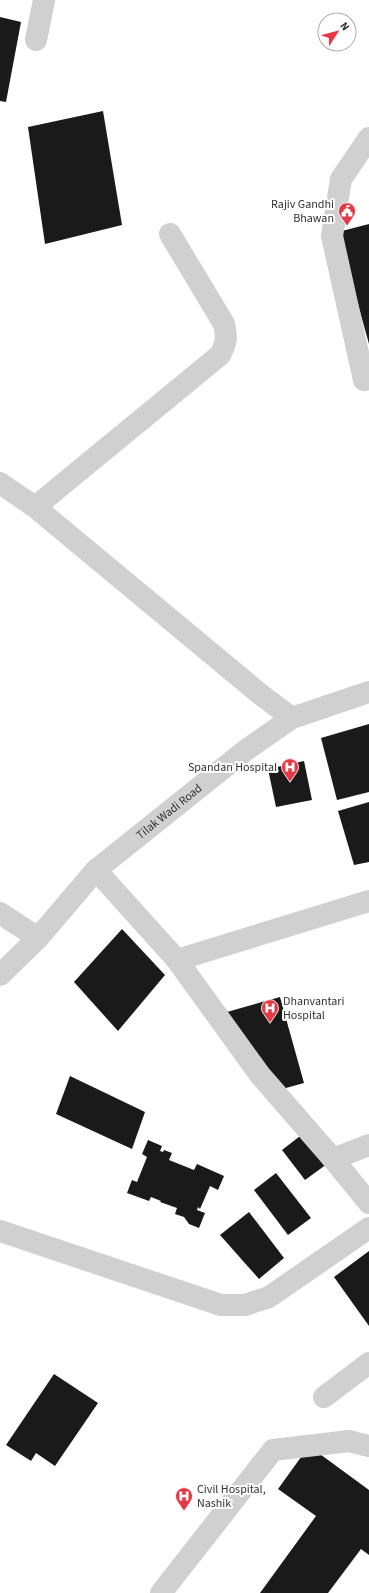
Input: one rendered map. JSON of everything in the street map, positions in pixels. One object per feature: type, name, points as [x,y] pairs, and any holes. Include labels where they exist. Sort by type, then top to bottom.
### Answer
[{"type":"street","points":[[36,40],[44,0]]},
{"type":"street","points":[[369,138],[340,179],[332,236],[364,380],[369,379]]},
{"type":"street","points":[[35,507],[220,355],[225,346],[227,337],[224,324],[170,234]]},
{"type":"street","points":[[0,483],[35,507],[164,615],[292,718]]},
{"type":"street","name":"Tilak Wadi Road","points":[[0,975],[38,938],[96,870],[246,750],[292,718],[369,692]]},
{"type":"street","points":[[96,870],[177,960],[248,1061],[369,1202]]},
{"type":"street","points":[[177,960],[369,901]]},
{"type":"street","points":[[0,913],[38,938]]},
{"type":"street","points":[[333,1159],[369,1146]]},
{"type":"street","points":[[0,1231],[221,1305],[245,1305],[269,1297],[369,1228]]},
{"type":"street","points":[[324,1397],[369,1363]]},
{"type":"street","points":[[161,1593],[273,1450],[349,1441],[369,1446]]},
{"type":"building","points":[[0,17],[21,22],[6,102],[0,101]]},
{"type":"building","points":[[103,111],[122,225],[45,244],[28,127]]},
{"type":"building","points":[[369,224],[369,344],[338,232]]},
{"type":"building","points":[[369,724],[369,792],[337,800],[321,738]]},
{"type":"building","points":[[304,761],[312,800],[276,807],[268,769]]},
{"type":"building","points":[[369,802],[369,862],[354,865],[338,811]]},
{"type":"building","points":[[122,929],[165,975],[118,1031],[74,982]]},
{"type":"building","points":[[280,997],[304,1083],[275,1091],[227,1012]]},
{"type":"building","points":[[70,1076],[145,1112],[132,1149],[56,1114]]},
{"type":"building","points":[[304,1133],[327,1164],[305,1180],[282,1150]]},
{"type":"building","points":[[148,1140],[162,1146],[160,1151],[163,1152],[164,1150],[172,1153],[169,1160],[194,1170],[197,1164],[224,1176],[218,1190],[210,1186],[200,1209],[198,1207],[197,1210],[205,1213],[199,1228],[189,1224],[184,1217],[175,1214],[177,1208],[151,1197],[149,1201],[127,1193],[132,1180],[137,1182],[147,1157],[142,1154]]},
{"type":"building","points":[[276,1173],[311,1218],[288,1235],[254,1190]]},
{"type":"building","points":[[249,1212],[284,1258],[259,1279],[220,1235]]},
{"type":"building","points":[[369,1251],[369,1326],[334,1277]]},
{"type":"building","points":[[54,1374],[98,1403],[55,1466],[36,1453],[31,1461],[6,1445]]},
{"type":"building","points":[[309,1446],[369,1490],[369,1555],[361,1549],[328,1593],[260,1593],[316,1516],[278,1489]]},
{"type":"place","name":"Rajiv Gandhi Bhawan","points":[[347,226]]},
{"type":"place","name":"Spandan Hospital","points":[[290,782]]},
{"type":"place","name":"Dhanvantari Hospital","points":[[270,1023]]},
{"type":"place","name":"Civil Hospital, Nashik","points":[[184,1511]]}]
